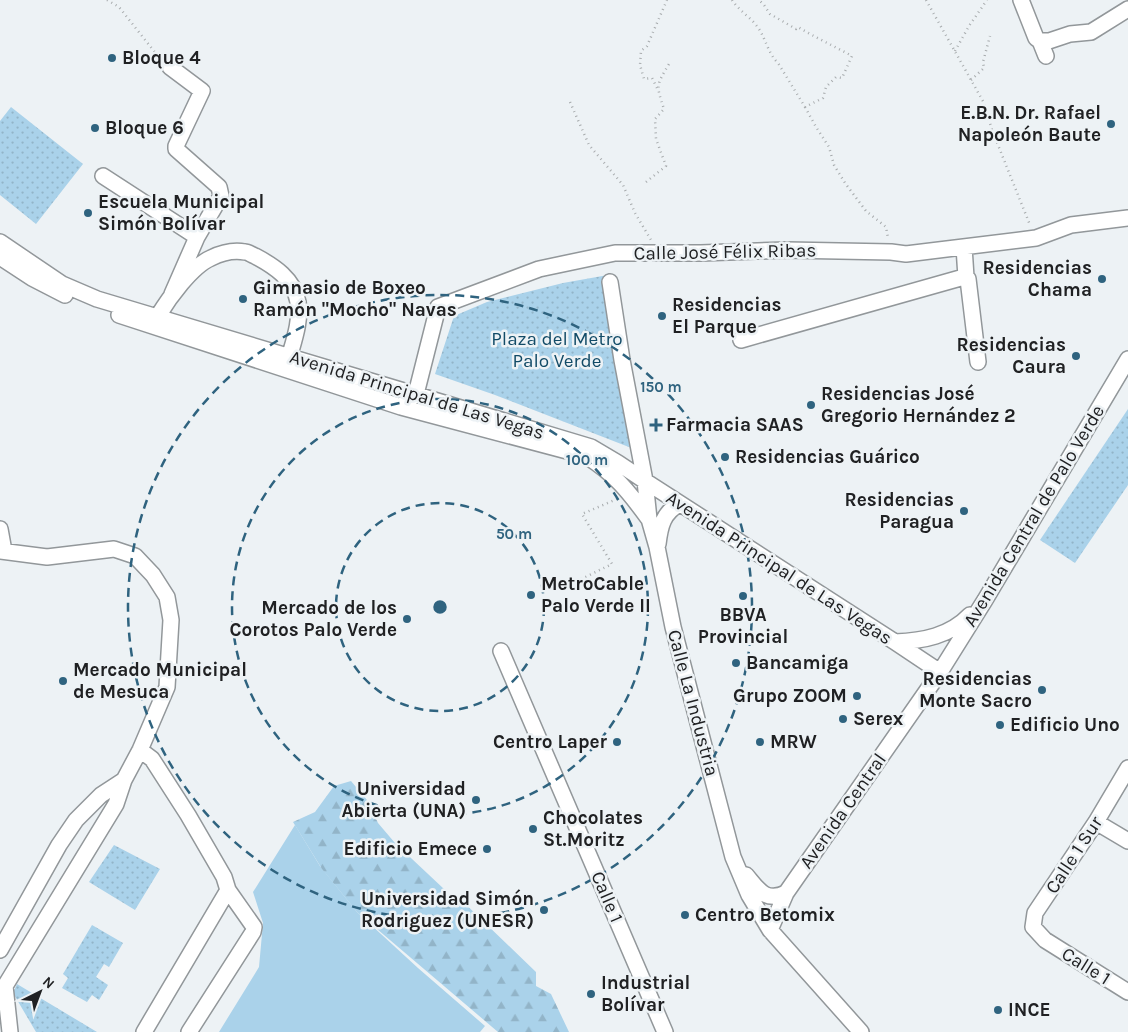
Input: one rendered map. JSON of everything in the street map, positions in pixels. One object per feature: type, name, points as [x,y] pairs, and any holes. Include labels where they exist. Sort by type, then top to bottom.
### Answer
[{"type":"street","points":[[1021,0],[1036,38],[1040,41],[1046,56]]},
{"type":"street","points":[[1040,41],[1049,41],[1070,34],[1091,32],[1128,8]]},
{"type":"street","points":[[158,316],[172,294],[197,237],[221,196],[219,187],[176,149],[202,91],[170,67]]},
{"type":"street","points":[[103,176],[197,237]]},
{"type":"street","name":"Calle José Félix Ribas","points":[[416,394],[438,307],[539,268],[615,252],[701,253],[787,250],[906,254],[1036,238],[1071,225],[1128,218]]},
{"type":"street","name":"Avenida Principal de Las Vegas","points":[[0,242],[62,284],[97,299],[591,447],[940,672]]},
{"type":"street","points":[[964,247],[966,277],[968,279],[978,362]]},
{"type":"street","points":[[172,294],[210,258],[224,253],[246,252],[270,264],[288,280],[298,301],[298,326],[289,358]]},
{"type":"street","name":"Avenida Principal de Las Vegas","points":[[0,257],[32,278],[89,306],[401,407],[586,456],[604,468],[630,493],[649,519]]},
{"type":"street","points":[[741,340],[966,277]]},
{"type":"street","name":"Calle La Industria","points":[[610,282],[622,360],[645,481],[649,519],[657,547],[673,627],[733,857],[749,895],[770,930],[861,1032]]},
{"type":"street","name":"Avenida Central de Palo Verde","points":[[940,672],[985,600],[1128,359]]},
{"type":"street","points":[[401,407],[416,394]]},
{"type":"street","name":"Calle La Industria","points":[[657,547],[662,521],[671,508],[680,504]]},
{"type":"street","points":[[0,529],[2,551],[47,557],[114,549],[135,556],[153,575],[167,596],[171,620],[167,687],[140,750],[124,780],[116,804],[5,986],[10,1032]]},
{"type":"street","points":[[895,642],[927,639],[943,634],[962,624],[985,600]]},
{"type":"street","name":"Calle 1","points":[[501,651],[665,1032]]},
{"type":"street","name":"Avenida Central","points":[[770,930],[786,893],[940,672]]},
{"type":"street","points":[[140,750],[152,759],[224,877],[228,890],[254,927],[253,932],[189,1032]]},
{"type":"street","name":"Calle 1 Sur","points":[[1045,940],[1033,927],[1035,913],[1096,822],[1128,768]]},
{"type":"street","points":[[0,950],[59,845],[72,826],[101,795],[124,780]]},
{"type":"street","points":[[1096,822],[1128,842]]},
{"type":"street","name":"Calle La Industria","points":[[733,857],[760,892],[773,897],[786,893]]},
{"type":"street","points":[[144,1032],[228,890]]},
{"type":"street","name":"Calle 1","points":[[1045,940],[1128,992]]},
{"type":"path","points":[[107,0],[119,7],[157,57],[170,67]]},
{"type":"path","points":[[646,182],[666,166],[656,139],[655,119],[664,109],[658,89],[652,78],[644,79],[640,64],[641,50],[647,46],[667,0]]},
{"type":"path","points":[[732,0],[738,9],[758,28],[772,57],[778,63],[829,147],[834,165],[845,183],[866,211],[886,227],[891,252]]},
{"type":"path","points":[[759,0],[770,14],[796,30],[798,27],[852,56],[842,78],[836,77],[826,88],[823,98],[805,107]]},
{"type":"path","points":[[926,0],[984,103],[992,130],[1036,238]]},
{"type":"path","points":[[955,51],[987,0]]},
{"type":"path","points":[[971,80],[984,68],[983,62],[990,36]]},
{"type":"path","points":[[658,89],[658,82],[669,64]]},
{"type":"path","points":[[570,102],[589,145],[623,185],[635,213],[650,239],[658,242]]},
{"type":"path","points":[[563,588],[612,564],[582,514],[630,493]]},
{"type":"green space","points":[[11,107],[83,164],[36,224],[0,195],[0,121]]},
{"type":"green space","name":"Plaza del Metro Palo Verde","points":[[608,275],[634,449],[495,395],[435,374],[454,316],[487,302],[563,283]]},
{"type":"green space","points":[[1128,409],[1128,485],[1075,563],[1040,540]]},
{"type":"green space","points":[[351,781],[367,800],[378,823],[395,843],[444,889],[442,896],[456,895],[536,972],[536,986],[551,994],[569,1032],[498,1032],[357,912],[322,869],[293,822],[315,812],[334,786]]},
{"type":"green space","points":[[295,825],[320,866],[357,912],[485,1026],[480,1032],[219,1032],[259,967],[263,923],[253,892]]},
{"type":"green space","points":[[114,845],[160,869],[135,910],[89,882]]},
{"type":"green space","points":[[92,925],[123,943],[109,967],[104,964],[96,977],[108,985],[99,1000],[92,995],[87,1002],[62,988],[68,978],[63,974]]},
{"type":"green space","points":[[17,984],[97,1032],[36,1032],[13,993]]},
{"type":"place","name":"Bloque 4","points":[[112,58]]},
{"type":"place","name":"E.B.N. Dr. Rafael Napoleón Baute","points":[[1111,124]]},
{"type":"place","name":"Bloque 6","points":[[95,128]]},
{"type":"place","name":"Escuela Municipal Simón Bolívar","points":[[88,213]]},
{"type":"place","name":"Residencias Chama","points":[[1102,279]]},
{"type":"place","name":"Gimnasio de Boxeo Ramón \"Mocho\" Navas","points":[[243,299]]},
{"type":"place","name":"Residencias El Parque","points":[[662,316]]},
{"type":"place","name":"Residencias Caura","points":[[1076,356]]},
{"type":"place","name":"Residencias José Gregorio Hernández 2","points":[[811,405]]},
{"type":"place","name":"Farmacia SAAS","points":[[656,425]]},
{"type":"place","name":"Residencias Guárico","points":[[725,457]]},
{"type":"place","name":"Residencias Paragua","points":[[964,511]]},
{"type":"place","name":"MetroCable Palo Verde II","points":[[531,595]]},
{"type":"place","name":"BBVA Provincial","points":[[743,596]]},
{"type":"place","name":"Mercado de los Corotos Palo Verde","points":[[407,619]]},
{"type":"place","name":"Bancamiga","points":[[736,663]]},
{"type":"place","name":"Mercado Municipal de Mesuca","points":[[63,681]]},
{"type":"place","name":"Residencias Monte Sacro","points":[[1042,690]]},
{"type":"place","name":"Grupo ZOOM","points":[[857,696]]},
{"type":"place","name":"Serex","points":[[843,719]]},
{"type":"place","name":"Edificio Uno","points":[[1000,725]]},
{"type":"place","name":"Centro Laper","points":[[617,742]]},
{"type":"place","name":"MRW","points":[[760,742]]},
{"type":"place","name":"Universidad Abierta (UNA)","points":[[476,800]]},
{"type":"place","name":"Chocolates St.Moritz","points":[[533,829]]},
{"type":"place","name":"Edificio Emece","points":[[487,849]]},
{"type":"place","name":"Universidad Simón Rodriguez (UNESR)","points":[[544,910]]},
{"type":"place","name":"Centro Betomix","points":[[685,915]]},
{"type":"place","name":"Industrial Bolívar","points":[[591,994]]},
{"type":"place","name":"INCE","points":[[998,1010]]}]
